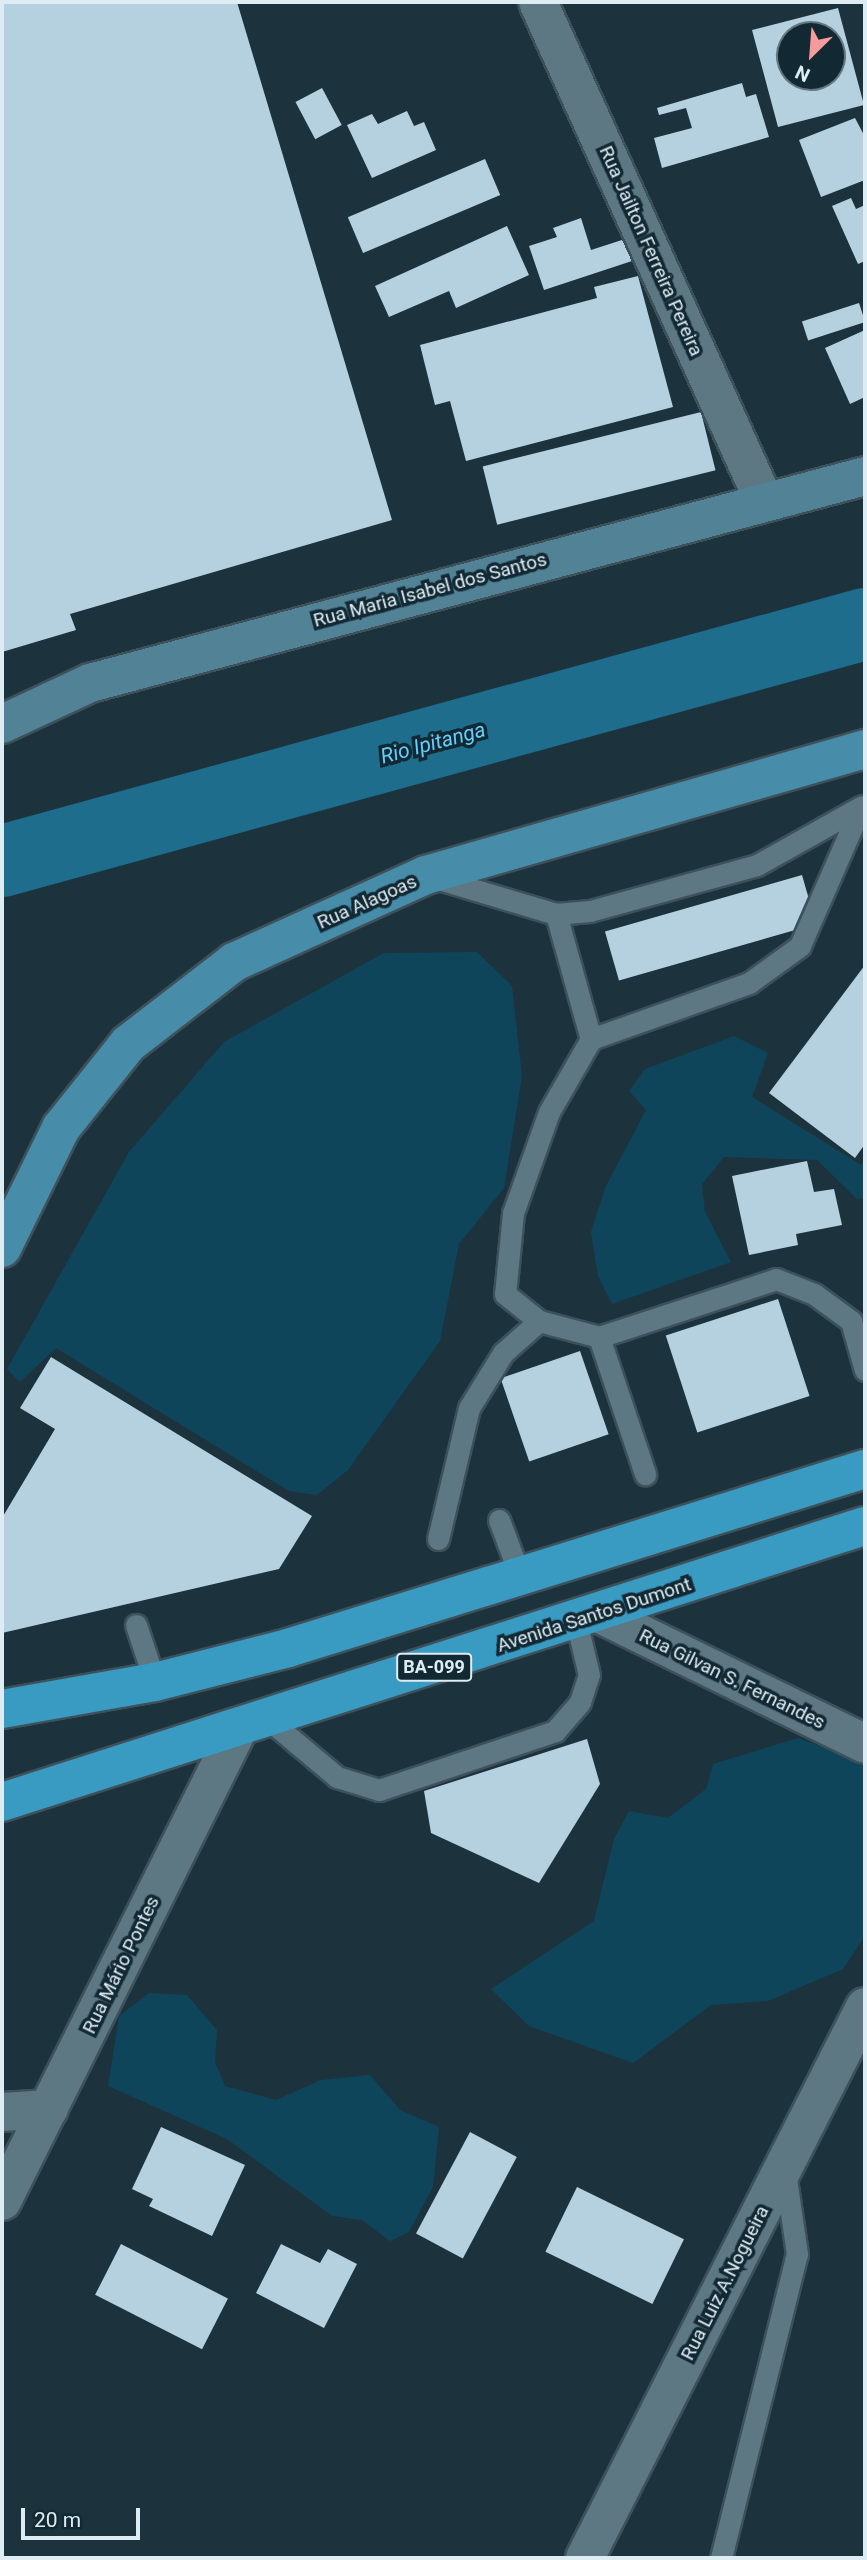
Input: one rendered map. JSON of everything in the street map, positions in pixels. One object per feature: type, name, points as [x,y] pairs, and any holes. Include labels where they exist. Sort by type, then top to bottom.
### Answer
[{"type":"highway","points":[[2,1709],[155,1682],[520,1576],[865,1469]]},
{"type":"highway","name":"Avenida Santos Dumont","points":[[2,1802],[253,1724],[865,1526]]},
{"type":"main road","name":"Rua Maria Isabel dos Santos","points":[[2,724],[90,683],[865,476]]},
{"type":"main road","name":"Rua Alagoas","points":[[2,1248],[61,1128],[128,1044],[234,962],[426,875],[865,749]]},
{"type":"street","name":"Rua Jailton Ferreira Pereira","points":[[538,2],[764,501]]},
{"type":"street","name":"Rua Gilvan S. Fernandes","points":[[587,1617],[865,1744]]},
{"type":"street","name":"Rua Mário Pontes","points":[[2,2201],[253,1724]]},
{"type":"street","name":"Rua Luiz A.Nogueira","points":[[585,2558],[865,2007]]},
{"type":"street","points":[[2,2112],[49,2109]]},
{"type":"lane","points":[[426,875],[556,914],[590,911],[757,865],[862,806]]},
{"type":"lane","points":[[862,806],[800,946],[749,983],[591,1040],[549,1112],[513,1213],[505,1294],[539,1321],[598,1337],[776,1279],[814,1294],[851,1321],[865,1370]]},
{"type":"lane","points":[[556,914],[591,1040]]},
{"type":"lane","points":[[438,1539],[469,1408],[503,1353],[539,1321]]},
{"type":"lane","points":[[598,1337],[645,1474]]},
{"type":"lane","points":[[499,1520],[520,1576]]},
{"type":"lane","points":[[253,1724],[337,1777],[379,1790],[555,1731],[580,1702],[589,1675],[587,1617]]},
{"type":"lane","points":[[136,1625],[155,1682]]},
{"type":"lane","points":[[720,2558],[797,2254],[785,2166]]},
{"type":"shaded area","points":[[477,952],[512,986],[522,1076],[504,1188],[459,1244],[440,1341],[348,1470],[317,1495],[289,1491],[56,1348],[20,1382],[7,1369],[129,1152],[224,1042],[384,953]]},
{"type":"shaded area","points":[[734,1036],[768,1053],[752,1097],[861,1165],[865,1161],[865,1198],[857,1199],[817,1160],[724,1157],[702,1184],[705,1212],[731,1262],[612,1304],[598,1276],[591,1232],[605,1188],[646,1110],[629,1091],[645,1069]]},
{"type":"shaded area","points":[[798,1738],[865,1763],[865,1936],[843,1969],[768,2001],[711,2005],[633,2063],[529,2026],[491,1989],[594,1921],[614,1839],[629,1811],[668,1818],[706,1789],[713,1764]]},
{"type":"shaded area","points":[[149,1993],[187,1995],[217,2030],[215,2062],[225,2086],[276,2100],[321,2080],[370,2075],[400,2110],[439,2127],[433,2187],[409,2232],[390,2241],[362,2220],[332,2216],[227,2139],[108,2086],[119,2016]]},
{"type":"building","points":[[2,2],[237,2],[392,520],[70,614],[76,630],[2,652]]},
{"type":"building","points":[[838,8],[841,21],[787,21]]},
{"type":"building","points":[[776,24],[776,91],[846,91],[846,38],[864,105],[778,127],[752,30]]},
{"type":"building","points":[[742,83],[746,97],[756,94],[769,137],[662,168],[654,138],[692,128],[686,108],[659,115],[657,108]]},
{"type":"building","points":[[322,88],[342,125],[315,139],[296,102]]},
{"type":"building","points":[[407,111],[414,126],[424,122],[436,150],[372,178],[347,125],[372,114],[378,124]]},
{"type":"building","points":[[855,118],[865,137],[865,180],[821,197],[799,140]]},
{"type":"building","points":[[485,159],[500,195],[363,253],[348,217]]},
{"type":"building","points":[[851,198],[856,209],[865,205],[865,261],[858,264],[832,206]]},
{"type":"building","points":[[581,218],[591,250],[625,239],[632,261],[544,290],[529,246],[557,237],[553,228]]},
{"type":"building","points":[[507,226],[529,275],[456,308],[449,291],[389,317],[375,286]]},
{"type":"building","points":[[638,276],[673,407],[466,461],[450,401],[435,405],[420,345],[597,298],[594,287]]},
{"type":"building","points":[[859,303],[865,322],[808,341],[802,322]]},
{"type":"building","points":[[865,330],[865,397],[850,404],[825,348]]},
{"type":"building","points":[[701,412],[716,470],[497,525],[483,466]]},
{"type":"building","points":[[802,875],[816,924],[619,981],[605,932]]},
{"type":"building","points":[[865,965],[865,1144],[855,1158],[769,1093]]},
{"type":"building","points":[[807,1161],[814,1192],[834,1189],[842,1225],[796,1234],[798,1245],[749,1255],[732,1176]]},
{"type":"building","points":[[778,1299],[810,1396],[697,1432],[666,1335]]},
{"type":"building","points":[[580,1351],[609,1434],[529,1462],[501,1378]]},
{"type":"building","points":[[51,1357],[312,1516],[279,1569],[2,1633],[2,1518],[55,1429],[20,1408]]},
{"type":"building","points":[[587,1739],[600,1784],[539,1883],[431,1833],[424,1791]]},
{"type":"building","points":[[161,2127],[245,2165],[212,2236],[149,2206],[153,2199],[132,2189]]},
{"type":"building","points":[[470,2132],[517,2157],[463,2258],[416,2234]]},
{"type":"building","points":[[577,2187],[684,2239],[652,2304],[545,2252]]},
{"type":"building","points":[[121,2244],[228,2298],[202,2349],[95,2295]]},
{"type":"building","points":[[281,2244],[320,2263],[328,2249],[357,2264],[324,2328],[256,2293]]},
{"type":"waterway","name":"Rio Ipitanga","points":[[2,861],[865,624]]}]
